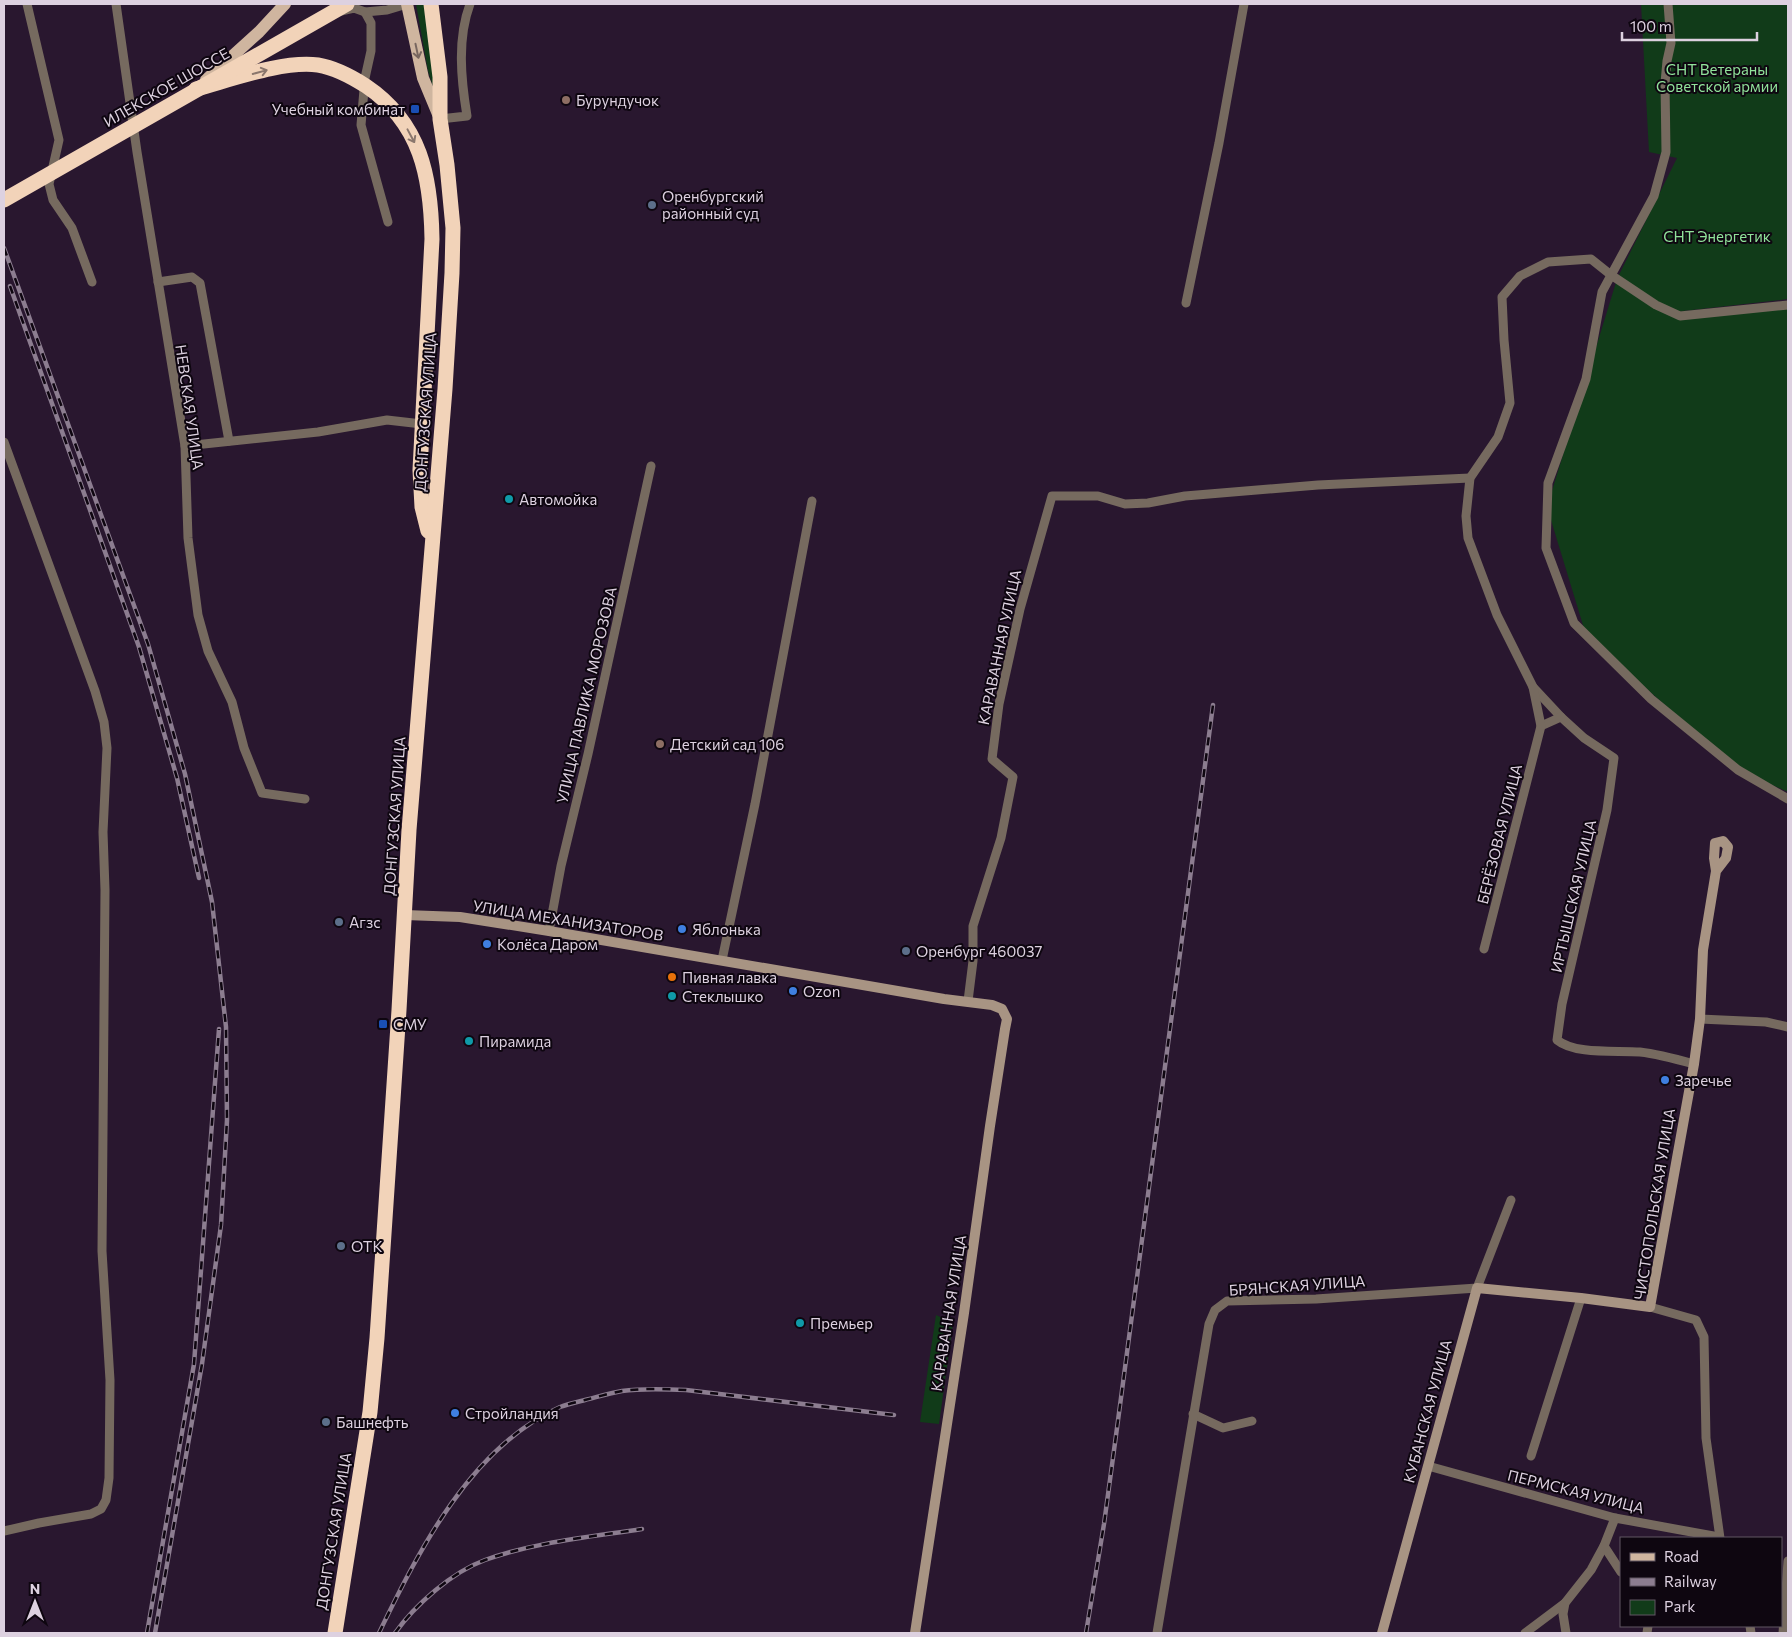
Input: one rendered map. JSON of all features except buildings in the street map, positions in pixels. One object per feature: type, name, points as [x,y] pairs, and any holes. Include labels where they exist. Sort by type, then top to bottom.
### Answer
[{"type":"highway","name":"ДОНГУЗСКАЯ УЛИЦА","points":[[335,1633],[370,1412],[377,1338],[409,830],[445,389],[453,228],[447,164],[440,119],[440,77],[431,4]]},
{"type":"highway","name":"ИЛЕКСКОЕ ШОССЕ","points":[[4,200],[196,89],[351,5]]},
{"type":"highway","points":[[196,89],[275,68],[318,65],[343,72],[382,97],[399,115],[413,138],[422,161],[428,185],[431,210],[430,274],[420,470],[422,507],[431,547]]},
{"type":"main road","points":[[196,89],[259,32],[285,4]]},
{"type":"main road","name":"ДОНГУЗСКАЯ УЛИЦА","points":[[407,4],[423,78],[440,119]]},
{"type":"street","points":[[28,4],[59,140],[49,184],[53,200],[72,228],[92,282]]},
{"type":"street","name":"НЕВСКАЯ УЛИЦА","points":[[116,4],[185,446],[188,538],[198,615],[208,651],[232,702],[244,748],[262,793],[305,799]]},
{"type":"street","points":[[52,167],[324,14],[351,5],[366,12],[386,10],[407,4]]},
{"type":"street","points":[[440,119],[467,116],[461,77],[463,38],[470,4]]},
{"type":"street","points":[[1186,303],[1219,143],[1244,4]]},
{"type":"street","points":[[1668,4],[1671,43],[1665,83],[1666,152],[1654,196],[1602,292],[1586,379],[1548,483],[1546,548],[1574,623],[1651,699],[1738,770],[1788,799]]},
{"type":"street","points":[[366,12],[371,23],[371,51],[365,78],[361,125],[388,222]]},
{"type":"street","points":[[1533,687],[1562,717],[1541,726],[1533,687],[1497,615],[1468,538],[1466,516],[1470,478],[1498,437],[1510,403],[1502,298],[1520,276],[1548,262],[1591,259],[1611,275],[1656,305],[1680,316],[1788,305]]},
{"type":"street","points":[[158,282],[192,277],[200,283],[229,441]]},
{"type":"street","points":[[185,446],[318,432],[387,420],[422,424]]},
{"type":"street","points":[[4,442],[95,691],[104,722],[107,748],[104,832],[102,1251],[110,1380],[110,1478],[106,1500],[101,1510],[91,1514],[4,1531]]},
{"type":"street","name":"УЛИЦА ПАВЛИКА МОРОЗОВА","points":[[549,931],[561,866],[588,754],[651,466]]},
{"type":"street","name":"КАРАВАННАЯ УЛИЦА","points":[[968,1001],[974,961],[974,926],[1001,838],[1013,777],[992,759],[999,704],[1020,609],[1052,496],[1098,496],[1125,504],[1148,503],[1185,496],[1318,485],[1470,478]]},
{"type":"street","points":[[722,960],[755,804],[812,501]]},
{"type":"street","name":"ИРТЫШСКАЯ УЛИЦА","points":[[1562,717],[1584,738],[1614,758],[1607,810],[1562,1004],[1557,1040],[1564,1046],[1575,1048],[1641,1052],[1694,1064]]},
{"type":"street","name":"БЕРЁЗОВАЯ УЛИЦА","points":[[1484,949],[1541,726]]},
{"type":"street","name":"ЧИСТОПОЛЬСКАЯ УЛИЦА","points":[[1716,871],[1703,950],[1700,1019],[1694,1064],[1650,1307],[1696,1320],[1704,1337],[1706,1438],[1720,1537]]},
{"type":"street","name":"УЛИЦА МЕХАНИЗАТОРОВ","points":[[405,914],[460,917],[722,960],[944,1000],[992,1005]]},
{"type":"street","name":"КАРАВАННАЯ УЛИЦА","points":[[915,1633],[1005,1029],[1006,1019],[1002,1009],[992,1005]]},
{"type":"street","points":[[1700,1019],[1766,1022],[1788,1027]]},
{"type":"street","name":"КУБАНСКАЯ УЛИЦА","points":[[1382,1633],[1476,1288],[1511,1200]]},
{"type":"street","name":"БРЯНСКАЯ УЛИЦА","points":[[1157,1633],[1209,1324],[1214,1310],[1227,1301],[1316,1299],[1476,1288],[1650,1307]]},
{"type":"street","points":[[1530,1456],[1581,1298]]},
{"type":"street","points":[[1193,1414],[1223,1428],[1252,1421]]},
{"type":"street","name":"ПЕРМСКАЯ УЛИЦА","points":[[1428,1466],[1615,1518],[1720,1537]]},
{"type":"street","points":[[1525,1633],[1565,1602],[1591,1570],[1604,1546],[1615,1518]]},
{"type":"street","points":[[1604,1546],[1620,1570]]},
{"type":"street","points":[[1783,1633],[1788,1561]]},
{"type":"street","points":[[1565,1602],[1563,1614],[1566,1633]]},
{"type":"green space","points":[[416,4],[425,4],[436,96],[428,71]]},
{"type":"green space","points":[[1641,4],[1788,4],[1788,299],[1674,312],[1788,302],[1788,792],[1738,770],[1586,635],[1547,507],[1617,279],[1677,158],[1649,152]]},
{"type":"green space","points":[[936,1315],[953,1323],[939,1424],[920,1422]]},
{"type":"railway","points":[[4,248],[148,644],[185,774],[212,902],[226,1027],[227,1120],[221,1225],[202,1364],[155,1633]]},
{"type":"railway","points":[[10,286],[139,647],[177,778],[199,878]]},
{"type":"railway","points":[[1086,1633],[1104,1524],[1213,705]]},
{"type":"railway","points":[[147,1633],[194,1364],[219,1029]]},
{"type":"railway","points":[[379,1633],[430,1536],[474,1474],[500,1448],[528,1425],[560,1407],[622,1391],[662,1389],[686,1390],[894,1415]]},
{"type":"railway","points":[[395,1633],[413,1611],[435,1590],[472,1565],[543,1544],[642,1529]]},
{"type":"place","name":"Бурундучок","points":[[566,100]]},
{"type":"place","name":"Учебный комбинат","points":[[415,109]]},
{"type":"place","name":"Оренбургский районный суд","points":[[652,205]]},
{"type":"place","name":"Автомойка","points":[[509,499]]},
{"type":"place","name":"Детский сад 106","points":[[660,744]]},
{"type":"place","name":"Агзс","points":[[339,922]]},
{"type":"place","name":"Яблонька","points":[[682,929]]},
{"type":"place","name":"Колёса Даром","points":[[487,944]]},
{"type":"place","name":"Оренбург 460037","points":[[906,951]]},
{"type":"place","name":"Пивная лавка","points":[[672,977]]},
{"type":"place","name":"Ozon","points":[[793,991]]},
{"type":"place","name":"Стеклышко","points":[[672,996]]},
{"type":"place","name":"СМУ","points":[[383,1024]]},
{"type":"place","name":"Пирамида","points":[[469,1041]]},
{"type":"place","name":"Заречье","points":[[1665,1080]]},
{"type":"place","name":"ОТК","points":[[341,1246]]},
{"type":"place","name":"Премьер","points":[[800,1323]]},
{"type":"place","name":"Стройландия","points":[[455,1413]]},
{"type":"place","name":"Башнефть","points":[[326,1422]]},
{"type":"park label","name":"СНТ Ветераны Советской армии","points":[[1717,78]]},
{"type":"park label","name":"СНТ Энергетик","points":[[1717,236]]}]
